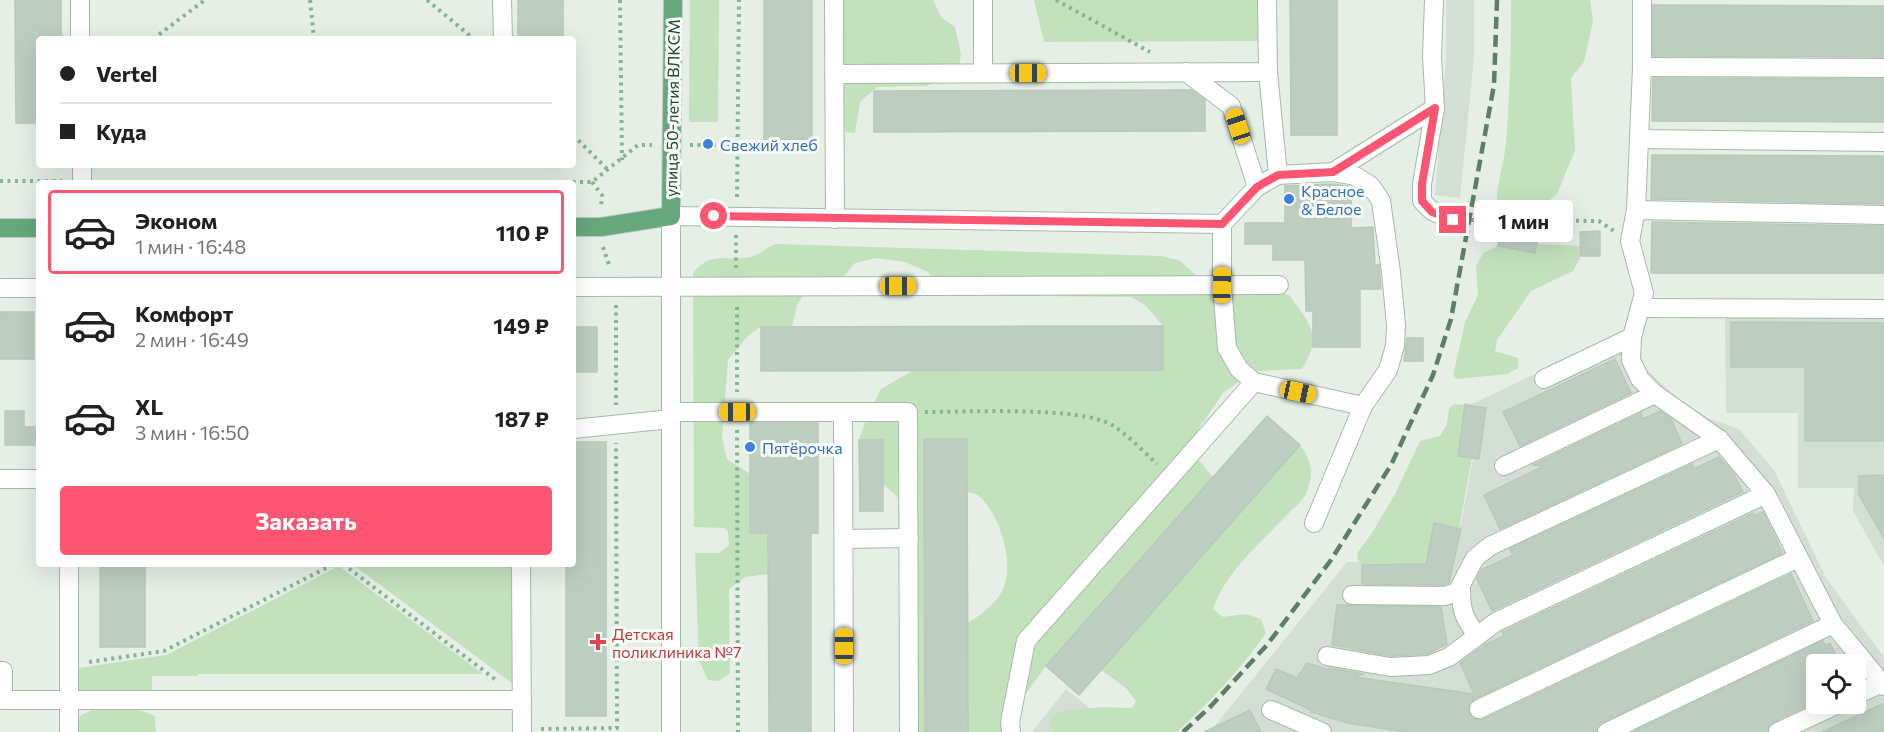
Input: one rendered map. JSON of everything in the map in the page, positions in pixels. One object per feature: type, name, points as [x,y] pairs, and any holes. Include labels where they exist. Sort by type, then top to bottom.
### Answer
[{"type":"main road","name":"улица 50-летия ВЛКСМ","points":[[671,216],[673,0]]},
{"type":"main road","points":[[576,227],[601,227],[671,216]]},
{"type":"main road","points":[[0,228],[36,228]]},
{"type":"street","points":[[80,0],[80,36]]},
{"type":"street","points":[[502,0],[503,36]]},
{"type":"street","points":[[834,0],[835,219]]},
{"type":"street","points":[[983,0],[984,73]]},
{"type":"street","points":[[1267,0],[1268,72],[1278,175]]},
{"type":"street","points":[[1434,0],[1432,57],[1435,108],[1422,184],[1422,201],[1432,212],[1453,220]]},
{"type":"street","points":[[1642,0],[1642,67],[1636,210],[1630,241],[1644,293],[1632,337],[1631,360],[1640,379],[1655,394],[1719,439],[1766,494],[1833,624],[1883,684],[1866,691]]},
{"type":"street","points":[[1642,67],[1884,68]]},
{"type":"street","points":[[1186,72],[1231,106],[1257,187]]},
{"type":"street","points":[[834,74],[1268,72]]},
{"type":"street","points":[[1333,172],[1435,108]]},
{"type":"street","points":[[1639,139],[1884,142]]},
{"type":"street","points":[[1314,523],[1363,406],[1388,370],[1395,346],[1396,325],[1381,201],[1371,186],[1355,176],[1333,172],[1278,175],[1257,187],[1222,224],[1222,285],[1227,348],[1239,369],[1254,382],[1363,406]]},
{"type":"street","points":[[1636,210],[1884,215]]},
{"type":"street","points":[[671,732],[671,216],[1222,224]]},
{"type":"street","points":[[576,287],[1279,285]]},
{"type":"street","points":[[0,288],[36,288]]},
{"type":"street","points":[[1640,308],[1884,309]]},
{"type":"street","points":[[1544,379],[1632,337]]},
{"type":"street","points":[[1011,732],[1010,722],[1026,641],[1254,382]]},
{"type":"street","points":[[1504,466],[1655,394]]},
{"type":"street","points":[[576,429],[671,416],[737,412],[908,412],[909,732]]},
{"type":"street","points":[[843,412],[844,732]]},
{"type":"street","points":[[1477,635],[1464,619],[1461,601],[1461,588],[1466,572],[1475,558],[1490,546],[1719,439]]},
{"type":"street","points":[[0,479],[36,479]]},
{"type":"street","points":[[1327,656],[1390,667],[1428,665],[1449,657],[1496,622],[1766,494]]},
{"type":"street","points":[[844,539],[909,538]]},
{"type":"street","points":[[1479,709],[1798,558]]},
{"type":"street","points":[[69,567],[69,732]]},
{"type":"street","points":[[521,567],[522,730]]},
{"type":"street","points":[[1352,595],[1444,596],[1461,588]]},
{"type":"street","points":[[1607,732],[1833,624]]},
{"type":"street","points":[[0,671],[3,671],[3,700],[522,700]]},
{"type":"street","points":[[1271,710],[1322,732]]},
{"type":"street","points":[[1778,732],[1817,714]]},
{"type":"path","points":[[157,36],[206,0]]},
{"type":"path","points":[[310,0],[314,36]]},
{"type":"path","points":[[427,0],[470,36]]},
{"type":"path","points":[[620,0],[622,159]]},
{"type":"path","points":[[738,732],[736,217],[739,0]]},
{"type":"path","points":[[1056,0],[1156,56]]},
{"type":"path","points":[[576,138],[608,170]]},
{"type":"path","points":[[672,145],[738,145]]},
{"type":"path","points":[[576,182],[592,182],[632,152]]},
{"type":"path","points":[[0,181],[82,177],[388,180]]},
{"type":"path","points":[[522,730],[617,728],[616,287],[601,238],[602,195],[592,182]]},
{"type":"path","points":[[1453,220],[1599,221],[1630,241]]},
{"type":"path","points":[[908,412],[1043,413],[1097,420],[1110,424],[1121,432],[1171,476]]},
{"type":"path","points":[[69,665],[164,651],[328,567]]},
{"type":"path","points":[[347,567],[522,700]]},
{"type":"shaded area","points":[[1446,0],[1474,0],[1474,57],[1460,198],[1435,195],[1446,56]]},
{"type":"shaded area","points":[[1725,309],[1884,309],[1884,566],[1853,511],[1854,488],[1798,488],[1798,413],[1726,413]]},
{"type":"shaded area","points":[[1613,337],[1677,398],[1708,418],[1739,429],[1774,470],[1826,578],[1884,657],[1884,732],[1210,732],[1347,562],[1424,561],[1432,520],[1461,525],[1473,459],[1455,456],[1464,403],[1472,404]]},
{"type":"shaded area","points":[[1066,689],[1119,732],[1032,732]]},
{"type":"green space","points":[[690,0],[719,0],[718,122],[689,122]]},
{"type":"green space","points":[[840,0],[933,0],[941,17],[955,27],[961,54],[957,78],[925,86],[877,87],[860,102],[855,133],[846,132],[837,88]]},
{"type":"green space","points":[[1034,0],[1263,0],[1263,41],[1044,42]]},
{"type":"green space","points":[[1511,0],[1590,0],[1593,21],[1584,62],[1571,78],[1575,151],[1557,194],[1536,212],[1515,210],[1497,203],[1507,125]]},
{"type":"green space","points":[[776,244],[1161,256],[1179,260],[1215,292],[1275,291],[1289,295],[1308,322],[1313,338],[1312,347],[1302,369],[1253,371],[1223,393],[1191,440],[1189,448],[1213,477],[1046,666],[1019,703],[1004,732],[968,732],[968,623],[990,606],[1003,590],[1007,562],[1003,537],[987,505],[979,496],[968,492],[967,439],[924,439],[925,732],[912,732],[904,503],[883,484],[859,440],[881,389],[912,371],[1163,370],[1163,326],[1145,305],[1131,297],[944,295],[928,272],[905,262],[876,258],[855,263],[844,276],[814,279],[797,305],[792,327],[760,327],[747,337],[728,360],[722,437],[727,459],[750,474],[750,533],[768,534],[768,574],[745,577],[729,589],[730,673],[719,681],[708,680],[699,661],[695,553],[719,553],[729,545],[728,532],[724,528],[694,527],[693,273],[707,261],[720,258],[751,257]]},
{"type":"green space","points":[[1536,244],[1580,246],[1581,256],[1573,271],[1531,291],[1497,340],[1495,351],[1518,358],[1518,368],[1508,374],[1457,379],[1454,372],[1465,322],[1478,295],[1476,266],[1483,253],[1498,246]]},
{"type":"green space","points":[[1454,404],[1465,405],[1458,455],[1472,458],[1459,528],[1434,524],[1426,564],[1362,565],[1357,558],[1358,552],[1395,494],[1420,441],[1440,436],[1447,424],[1449,408]]},
{"type":"green space","points":[[1300,445],[1307,456],[1311,474],[1304,496],[1300,503],[1234,571],[1218,596],[1213,609],[1223,617],[1246,614],[1261,619],[1266,633],[1235,673],[1177,732],[1056,732],[1052,729],[1049,720],[1060,711],[1102,707],[1132,708],[1136,701],[1126,688],[1101,670]]},
{"type":"green space","points":[[340,567],[483,674],[152,676],[152,697],[72,698],[73,669],[166,655]]},
{"type":"green space","points":[[356,567],[515,567],[513,684]]},
{"type":"green space","points":[[134,708],[155,716],[156,732],[74,732],[81,715],[95,709]]},
{"type":"building","points":[[15,0],[61,0],[61,36],[36,36],[36,123],[16,123]]},
{"type":"building","points":[[518,0],[563,0],[563,36],[518,36]]},
{"type":"building","points":[[764,0],[812,0],[812,139],[764,140]]},
{"type":"building","points":[[1290,0],[1337,0],[1337,135],[1291,135]]},
{"type":"building","points":[[1653,5],[1884,6],[1884,57],[1653,56]]},
{"type":"building","points":[[1653,78],[1884,79],[1884,122],[1652,121]]},
{"type":"building","points":[[1191,90],[1205,100],[1205,131],[874,132],[874,91]]},
{"type":"building","points":[[1652,155],[1884,156],[1884,204],[1651,199]]},
{"type":"building","points":[[1334,184],[1351,187],[1351,228],[1373,227],[1375,265],[1379,265],[1381,289],[1360,289],[1360,347],[1313,347],[1313,311],[1306,311],[1305,260],[1273,260],[1273,244],[1245,244],[1245,223],[1285,223],[1285,186]]},
{"type":"building","points":[[1652,222],[1884,226],[1884,273],[1651,273]]},
{"type":"building","points":[[1502,229],[1538,236],[1535,253],[1498,246]]},
{"type":"building","points":[[1600,231],[1600,256],[1581,256],[1580,232]]},
{"type":"building","points":[[0,312],[34,312],[34,359],[0,359]]},
{"type":"building","points":[[1731,322],[1884,323],[1884,441],[1805,441],[1805,367],[1731,367]]},
{"type":"building","points":[[1163,326],[1163,370],[761,371],[761,327]]},
{"type":"building","points":[[576,327],[597,327],[597,372],[576,372]]},
{"type":"building","points":[[1407,338],[1423,338],[1423,361],[1404,361]]},
{"type":"building","points":[[1615,359],[1631,393],[1520,446],[1503,412]]},
{"type":"building","points":[[1465,405],[1486,408],[1479,459],[1458,456]]},
{"type":"building","points":[[5,411],[24,411],[24,427],[36,427],[36,445],[5,445]]},
{"type":"building","points":[[1660,411],[1671,419],[1682,444],[1500,529],[1484,495],[1544,466],[1533,465],[1641,413],[1643,419]]},
{"type":"building","points":[[1267,416],[1300,445],[1079,695],[1046,666]]},
{"type":"building","points":[[750,423],[818,423],[818,533],[811,533],[811,732],[769,732],[768,533],[750,533]]},
{"type":"building","points":[[924,439],[967,439],[968,732],[925,732]]},
{"type":"building","points":[[859,440],[883,440],[883,511],[860,511]]},
{"type":"building","points":[[576,442],[606,442],[606,716],[566,716],[566,567],[576,567]]},
{"type":"building","points":[[1719,457],[1734,474],[1743,492],[1492,611],[1477,579],[1481,570],[1513,555],[1510,549],[1692,464],[1694,469]]},
{"type":"building","points":[[1884,475],[1884,538],[1859,495],[1859,476]]},
{"type":"building","points":[[1763,512],[1781,554],[1474,699],[1468,708],[1472,718],[1484,719],[1791,574],[1813,621],[1602,722],[1597,726],[1596,732],[1406,732],[1348,723],[1311,712],[1313,711],[1266,689],[1276,669],[1297,678],[1307,663],[1329,670],[1329,668],[1364,674],[1354,677],[1474,694],[1460,663],[1484,645],[1504,636],[1502,632],[1753,513],[1754,516]]},
{"type":"building","points":[[1434,523],[1461,529],[1449,583],[1443,585],[1362,584],[1362,565],[1426,564]]},
{"type":"building","points":[[100,567],[145,567],[145,647],[100,647]]},
{"type":"building","points":[[1337,605],[1441,607],[1447,644],[1427,654],[1391,656],[1332,645]]},
{"type":"building","points":[[1823,641],[1825,645],[1830,643],[1835,654],[1806,654],[1806,707],[1773,722],[1767,732],[1633,732]]},
{"type":"building","points":[[1884,703],[1884,732],[1822,732],[1860,714],[1866,714],[1866,711]]},
{"type":"building","points":[[1250,710],[1261,732],[1204,732]]},
{"type":"railway","points":[[1183,732],[1211,706],[1267,645],[1331,560],[1391,465],[1433,375],[1451,319],[1494,85],[1497,0]]},
{"type":"place","name":"Свежий хлеб","points":[[708,144]]},
{"type":"place","name":"Красное & Белое","points":[[1289,199]]},
{"type":"place","name":"Пятёрочка","points":[[750,447]]},
{"type":"place","name":"Детская поликлиника №7","points":[[598,642]]},
{"type":"route","points":[[714,216],[1222,224],[1257,187],[1278,175],[1333,172],[1435,108],[1422,184],[1422,201],[1432,212],[1453,220]]}]
